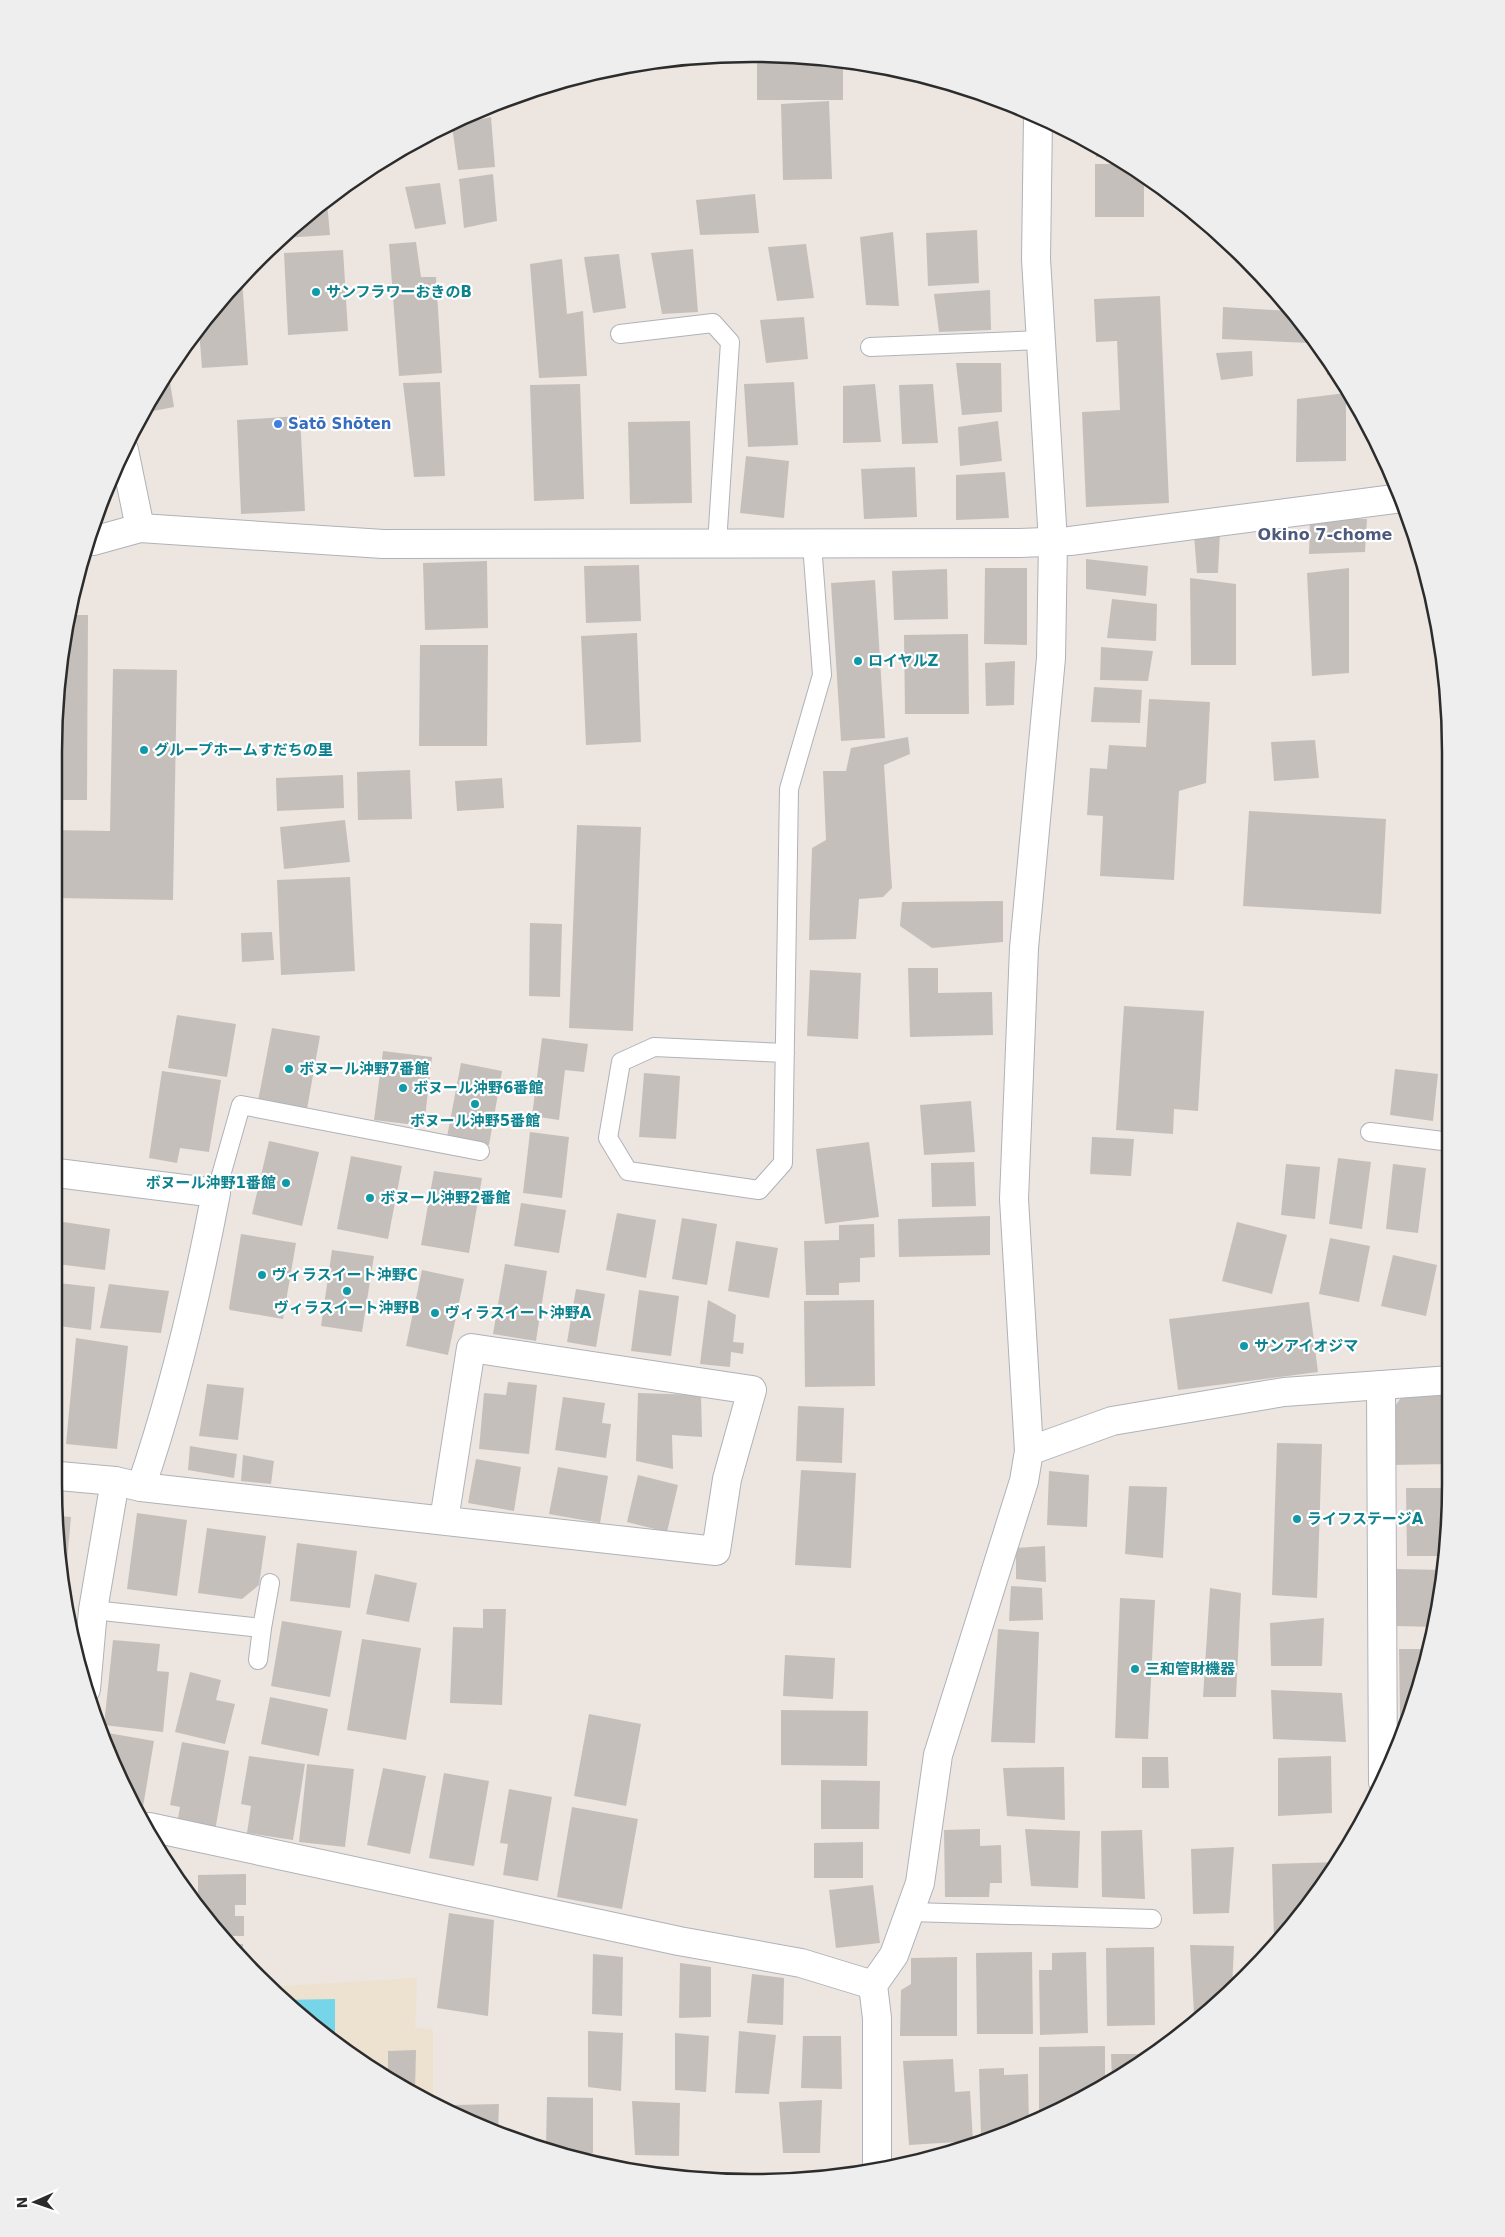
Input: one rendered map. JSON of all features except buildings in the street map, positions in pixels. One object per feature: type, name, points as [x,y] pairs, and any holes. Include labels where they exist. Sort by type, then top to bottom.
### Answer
[{"type":"street","points":[[877,2163],[877,2018],[873,1985],[894,1955],[920,1883],[938,1755],[1024,1480],[1029,1450],[1014,1198],[1024,948],[1051,658],[1053,542],[1036,260],[1038,125]]},
{"type":"street","points":[[127,463],[140,528]]},
{"type":"street","points":[[96,540],[140,528],[383,544],[1053,542],[1394,499]]},
{"type":"street","points":[[62,1174],[216,1193],[204,1257],[164,1421],[128,1484],[93,1610],[88,1669]]},
{"type":"street","points":[[62,1476],[128,1484],[716,1551],[726,1479],[752,1390],[471,1348],[444,1520]]},
{"type":"street","points":[[1029,1450],[1112,1421],[1284,1392],[1442,1381]]},
{"type":"street","points":[[1381,1385],[1383,1764]]},
{"type":"street","points":[[154,1828],[679,1941],[801,1963],[873,1985]]},
{"type":"lane","points":[[620,334],[713,323],[730,342],[717,544]]},
{"type":"lane","points":[[870,347],[1041,340]]},
{"type":"lane","points":[[785,1054],[654,1047],[621,1062],[608,1138],[628,1171],[759,1190],[783,1163],[785,1054],[789,789],[822,676],[812,544]]},
{"type":"lane","points":[[216,1193],[241,1105],[480,1151]]},
{"type":"lane","points":[[1370,1132],[1442,1141]]},
{"type":"lane","points":[[258,1660],[270,1583]]},
{"type":"lane","points":[[93,1610],[262,1628]]},
{"type":"lane","points":[[910,1912],[1152,1919]]},
{"type":"shaded area","points":[[417,1978],[415,2027],[433,2030],[433,2096],[407,2082],[332,2032],[280,1986]]},
{"type":"water","points":[[335,1999],[335,2034],[332,2032],[295,2000]]},
{"type":"place","name":"サンフラワーおきのB","points":[[316,292]]},
{"type":"place","name":"Satō Shōten","points":[[278,424]]},
{"type":"place","name":"ロイヤルZ","points":[[858,661]]},
{"type":"place","name":"グループホームすだちの里","points":[[144,750]]},
{"type":"place","name":"ボヌール沖野7番館","points":[[289,1069]]},
{"type":"place","name":"ボヌール沖野6番館","points":[[403,1088]]},
{"type":"place","name":"ボヌール沖野5番館","points":[[475,1104]]},
{"type":"place","name":"ボヌール沖野1番館","points":[[286,1183]]},
{"type":"place","name":"ボヌール沖野2番館","points":[[370,1198]]},
{"type":"place","name":"ヴィラスイート沖野C","points":[[262,1275]]},
{"type":"place","name":"ヴィラスイート沖野B","points":[[347,1291]]},
{"type":"place","name":"ヴィラスイート沖野A","points":[[435,1313]]},
{"type":"place","name":"サンアイオジマ","points":[[1244,1346]]},
{"type":"place","name":"ライフステージA","points":[[1297,1519]]},
{"type":"place","name":"三和管財機器","points":[[1135,1669]]},
{"type":"district","name":"Okino 7-chome","points":[[1325,534]]}]
